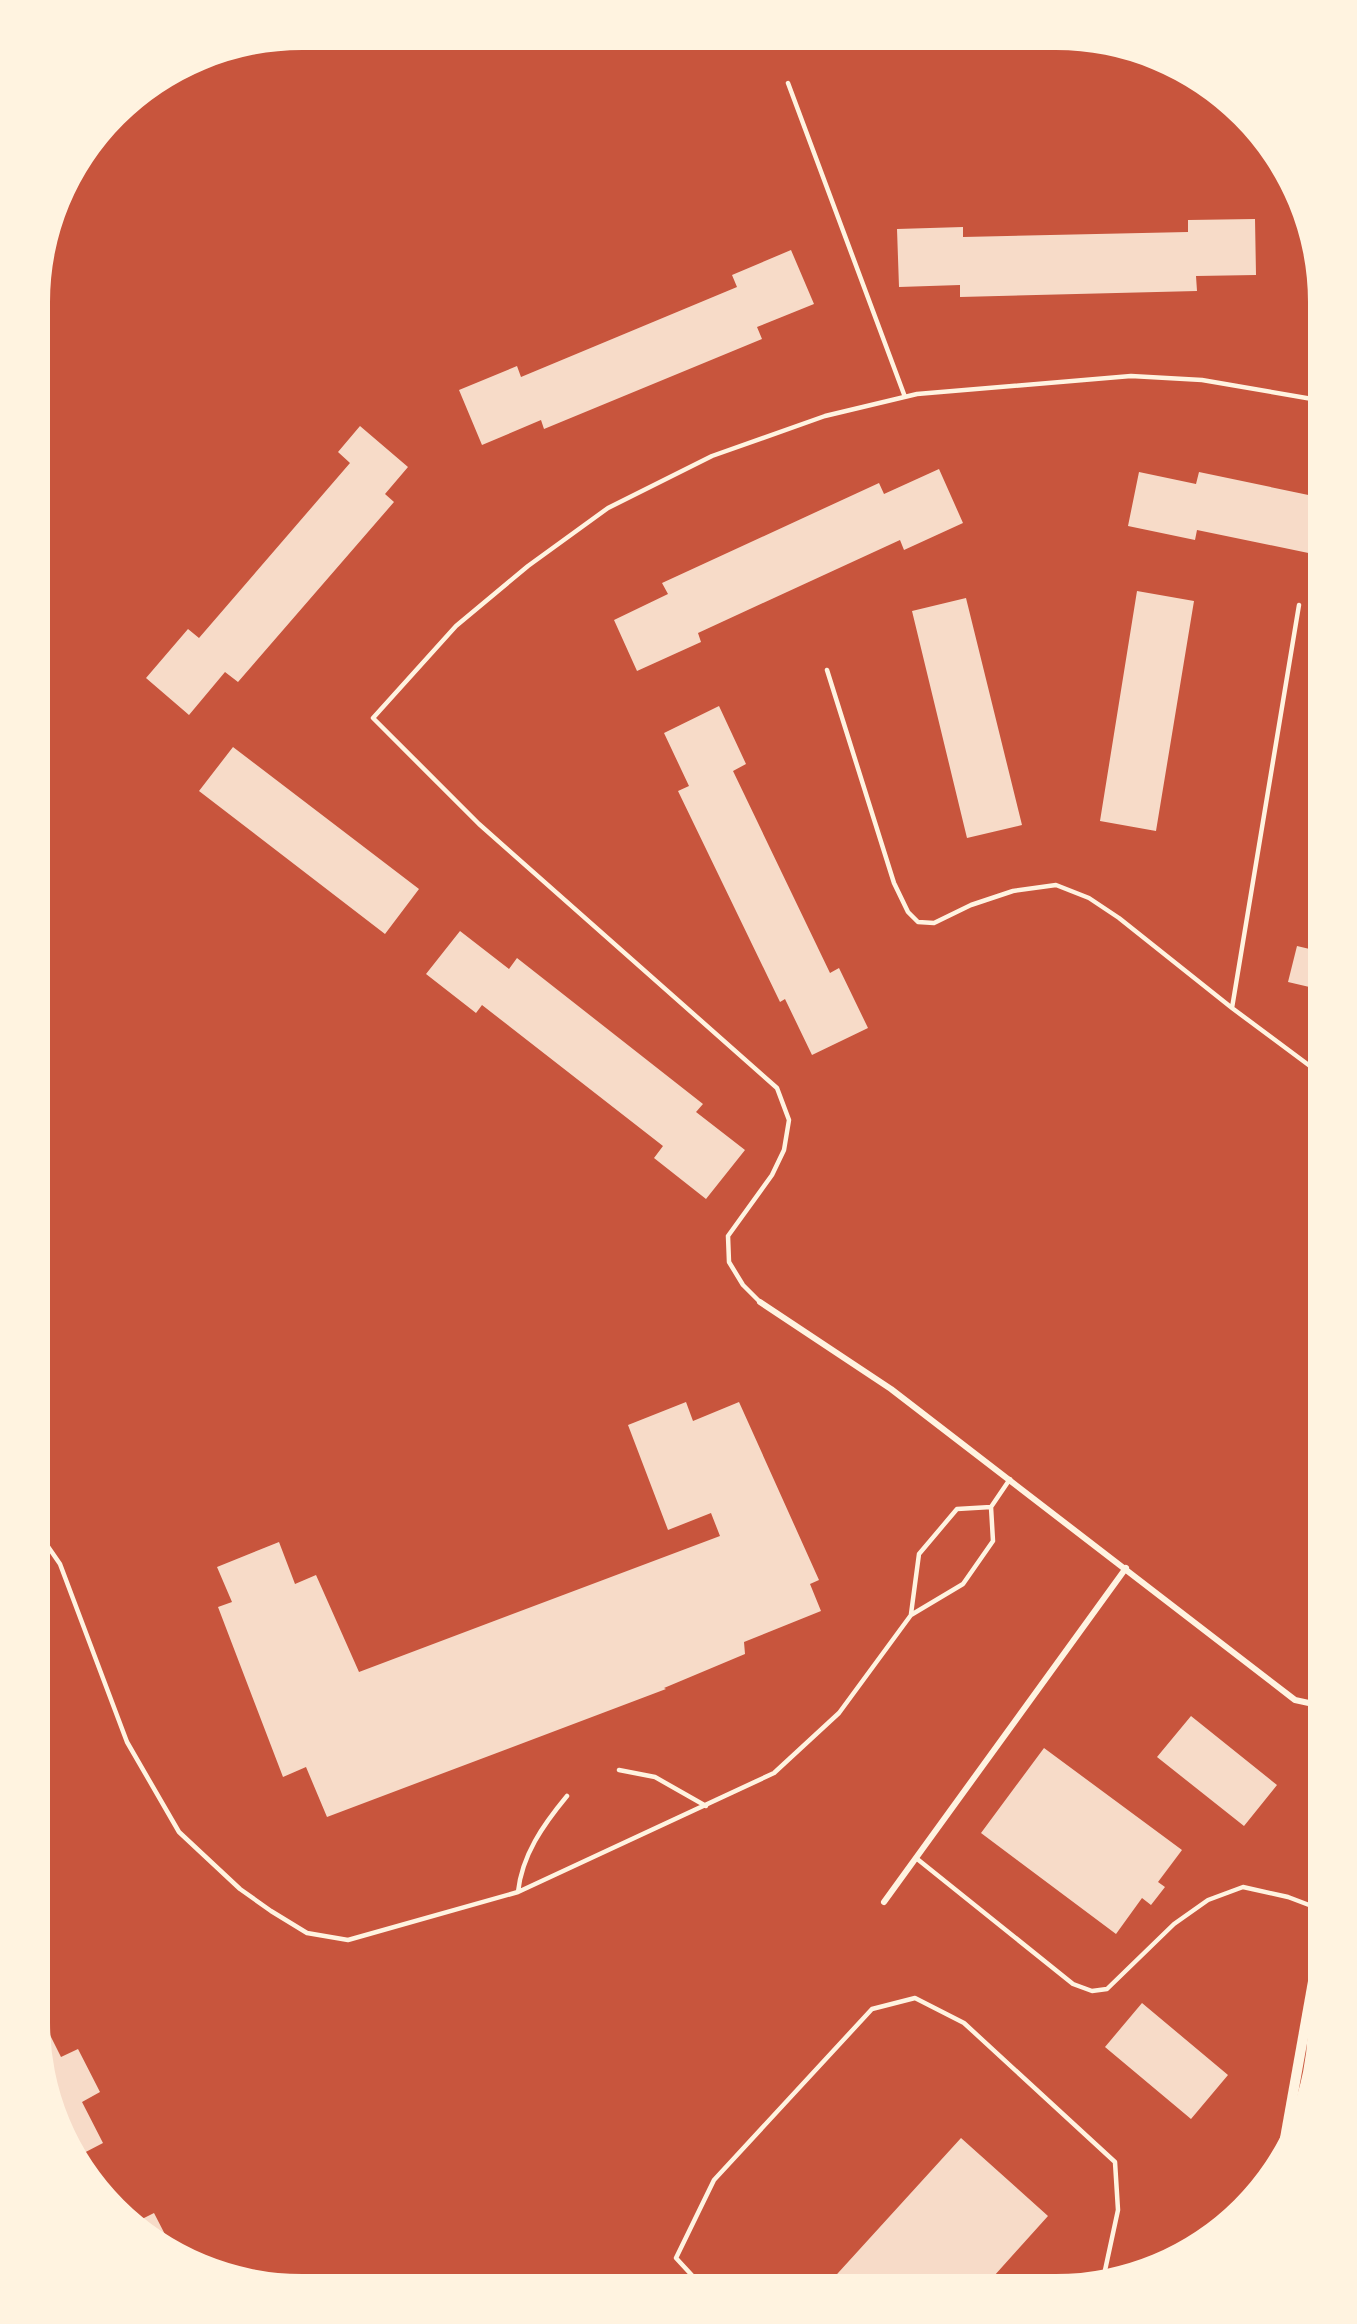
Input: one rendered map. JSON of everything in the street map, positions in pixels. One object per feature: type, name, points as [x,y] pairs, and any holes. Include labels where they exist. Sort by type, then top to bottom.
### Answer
[{"type":"street","points":[[760,1302],[891,1389],[1126,1568],[1294,1700],[1308,1703]]},
{"type":"street","points":[[884,1902],[1126,1568]]},
{"type":"street","points":[[1289,2117],[1308,2009]]},
{"type":"lane","points":[[788,84],[904,397]]},
{"type":"lane","points":[[760,1302],[743,1285],[729,1262],[729,1236],[772,1175],[784,1150],[789,1120],[777,1088],[479,824],[374,718],[456,626],[528,566],[608,508],[712,456],[825,417],[904,397],[1024,383],[1131,376],[1202,381],[1308,398]]},
{"type":"lane","points":[[1232,1008],[1299,605]]},
{"type":"lane","points":[[827,670],[894,883],[908,912],[918,922],[934,923],[971,905],[1013,891],[1056,885],[1089,898],[1119,918],[1232,1008],[1308,1065]]},
{"type":"lane","points":[[50,1550],[60,1564],[127,1742],[179,1832],[240,1889],[306,1933],[348,1940],[518,1892],[774,1773],[839,1713],[911,1615],[963,1584],[993,1541],[991,1508],[1010,1479]]},
{"type":"lane","points":[[911,1615],[919,1554],[957,1509],[991,1508]]},
{"type":"lane","points":[[619,1770],[655,1777],[706,1806]]},
{"type":"lane","points":[[518,1892],[520,1875],[535,1839],[567,1796]]},
{"type":"lane","points":[[916,1858],[1073,1984],[1092,1990],[1107,1989],[1174,1924],[1208,1900],[1243,1887],[1288,1897],[1308,1905]]},
{"type":"lane","points":[[691,2274],[676,2258],[714,2180],[872,2009],[915,1998],[964,2024],[1115,2162],[1118,2210],[1105,2270]]},
{"type":"building","points":[[1255,219],[1256,275],[1196,276],[1197,291],[960,297],[960,285],[899,287],[897,229],[963,227],[963,237],[1188,232],[1188,220]]},
{"type":"building","points":[[791,250],[814,304],[757,327],[762,339],[544,429],[541,420],[482,445],[459,390],[517,366],[521,377],[737,287],[732,275]]},
{"type":"building","points":[[360,426],[408,467],[385,494],[394,502],[238,682],[225,672],[189,715],[146,678],[188,629],[199,638],[350,463],[338,452]]},
{"type":"building","points":[[939,469],[963,523],[904,550],[900,540],[698,633],[701,642],[637,671],[614,620],[668,594],[662,583],[879,483],[884,494]]},
{"type":"building","points":[[1139,472],[1196,484],[1199,472],[1308,495],[1308,553],[1197,530],[1195,540],[1128,526]]},
{"type":"building","points":[[1137,591],[1194,601],[1156,831],[1100,821]]},
{"type":"building","points":[[966,598],[1022,825],[967,838],[912,611]]},
{"type":"building","points":[[719,706],[746,764],[733,771],[830,973],[839,968],[868,1028],[812,1055],[785,999],[780,1002],[678,791],[689,786],[664,733]]},
{"type":"building","points":[[233,747],[419,889],[385,934],[199,791]]},
{"type":"building","points":[[460,931],[509,969],[517,958],[703,1104],[696,1112],[745,1150],[706,1199],[654,1158],[663,1146],[482,1005],[476,1013],[426,974]]},
{"type":"building","points":[[1297,946],[1308,949],[1308,987],[1288,982]]},
{"type":"building","points":[[686,1402],[693,1421],[739,1402],[819,1580],[810,1584],[821,1611],[744,1642],[745,1654],[664,1688],[666,1689],[327,1817],[306,1767],[283,1777],[218,1607],[232,1602],[217,1567],[279,1542],[295,1584],[316,1575],[359,1672],[720,1536],[711,1513],[668,1530],[628,1425]]},
{"type":"building","points":[[1191,1716],[1277,1785],[1244,1826],[1157,1757]]},
{"type":"building","points":[[1044,1748],[1182,1850],[1158,1882],[1165,1887],[1151,1905],[1142,1898],[1116,1934],[981,1833]]},
{"type":"building","points":[[1142,2003],[1228,2075],[1191,2119],[1105,2047]]},
{"type":"building","points":[[50,2035],[61,2057],[78,2049],[100,2092],[82,2102],[103,2143],[85,2152],[75,2134],[58,2088]]},
{"type":"building","points":[[961,2138],[1048,2216],[996,2274],[837,2274]]},
{"type":"building","points":[[154,2213],[165,2235],[148,2223],[143,2219]]}]
